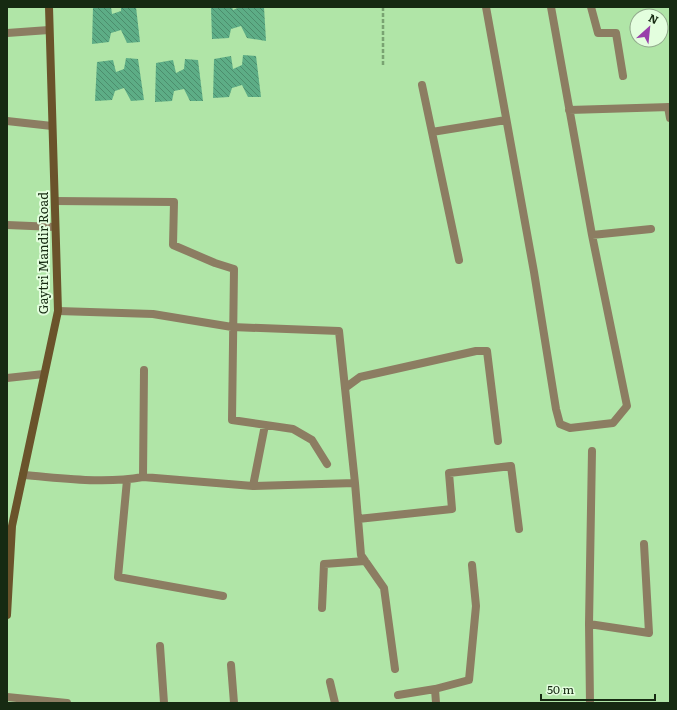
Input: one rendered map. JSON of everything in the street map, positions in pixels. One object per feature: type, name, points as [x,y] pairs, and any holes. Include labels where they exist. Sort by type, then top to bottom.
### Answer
[{"type":"street","name":"Gaytri Mandir Road","points":[[7,610],[12,526],[58,311],[48,7]]},
{"type":"street","points":[[486,7],[534,272],[556,409],[560,424],[570,428],[613,423],[627,406],[568,110],[551,7]]},
{"type":"street","points":[[591,7],[598,32],[616,33],[622,76]]},
{"type":"street","points":[[7,33],[49,30]]},
{"type":"street","points":[[422,85],[459,260]]},
{"type":"street","points":[[568,110],[669,107],[670,118]]},
{"type":"street","points":[[432,132],[506,120]]},
{"type":"street","points":[[7,122],[52,126]]},
{"type":"street","points":[[55,201],[174,202],[173,245],[215,263],[234,269],[232,327],[232,420],[293,429],[312,440],[327,464]]},
{"type":"street","points":[[7,225],[55,227]]},
{"type":"street","points":[[592,234],[651,229]]},
{"type":"street","points":[[58,311],[153,314],[232,327],[339,331],[361,555],[384,588],[395,669]]},
{"type":"street","points":[[345,388],[360,378],[476,351],[487,351],[498,441]]},
{"type":"street","points":[[143,478],[144,370]]},
{"type":"street","points":[[7,378],[44,374]]},
{"type":"street","points":[[253,486],[265,425]]},
{"type":"street","points":[[590,703],[589,624],[592,451]]},
{"type":"street","points":[[358,519],[452,509],[449,473],[511,466],[519,529]]},
{"type":"street","points":[[23,474],[84,480],[127,480],[143,478],[253,486],[355,483]]},
{"type":"street","points":[[127,480],[118,577],[223,596]]},
{"type":"street","points":[[589,624],[649,632],[644,544]]},
{"type":"street","points":[[322,608],[324,564],[365,561]]},
{"type":"street","points":[[398,695],[469,680],[476,606],[472,565]]},
{"type":"street","points":[[160,646],[164,703]]},
{"type":"street","points":[[231,665],[234,703]]},
{"type":"street","points":[[330,682],[335,703]]},
{"type":"street","points":[[435,688],[436,703]]},
{"type":"street","points":[[7,697],[67,703]]},
{"type":"path","points":[[383,7],[383,66]]},
{"type":"building","points":[[93,7],[111,7],[112,14],[121,11],[121,7],[136,7],[140,42],[127,43],[121,30],[111,33],[109,42],[92,44]]},
{"type":"building","points":[[211,7],[232,7],[233,10],[240,7],[264,7],[266,41],[247,38],[241,26],[231,29],[229,38],[212,39]]},
{"type":"building","points":[[243,55],[256,56],[261,97],[248,97],[242,85],[232,88],[229,97],[213,98],[214,59],[231,56],[233,69],[242,65]]},
{"type":"building","points":[[126,58],[138,59],[144,100],[131,101],[124,88],[115,91],[112,100],[95,101],[97,62],[113,60],[116,72],[124,69]]},
{"type":"building","points":[[185,59],[198,60],[203,101],[190,101],[184,89],[174,91],[172,101],[155,102],[156,63],[173,60],[176,73],[184,69]]}]
